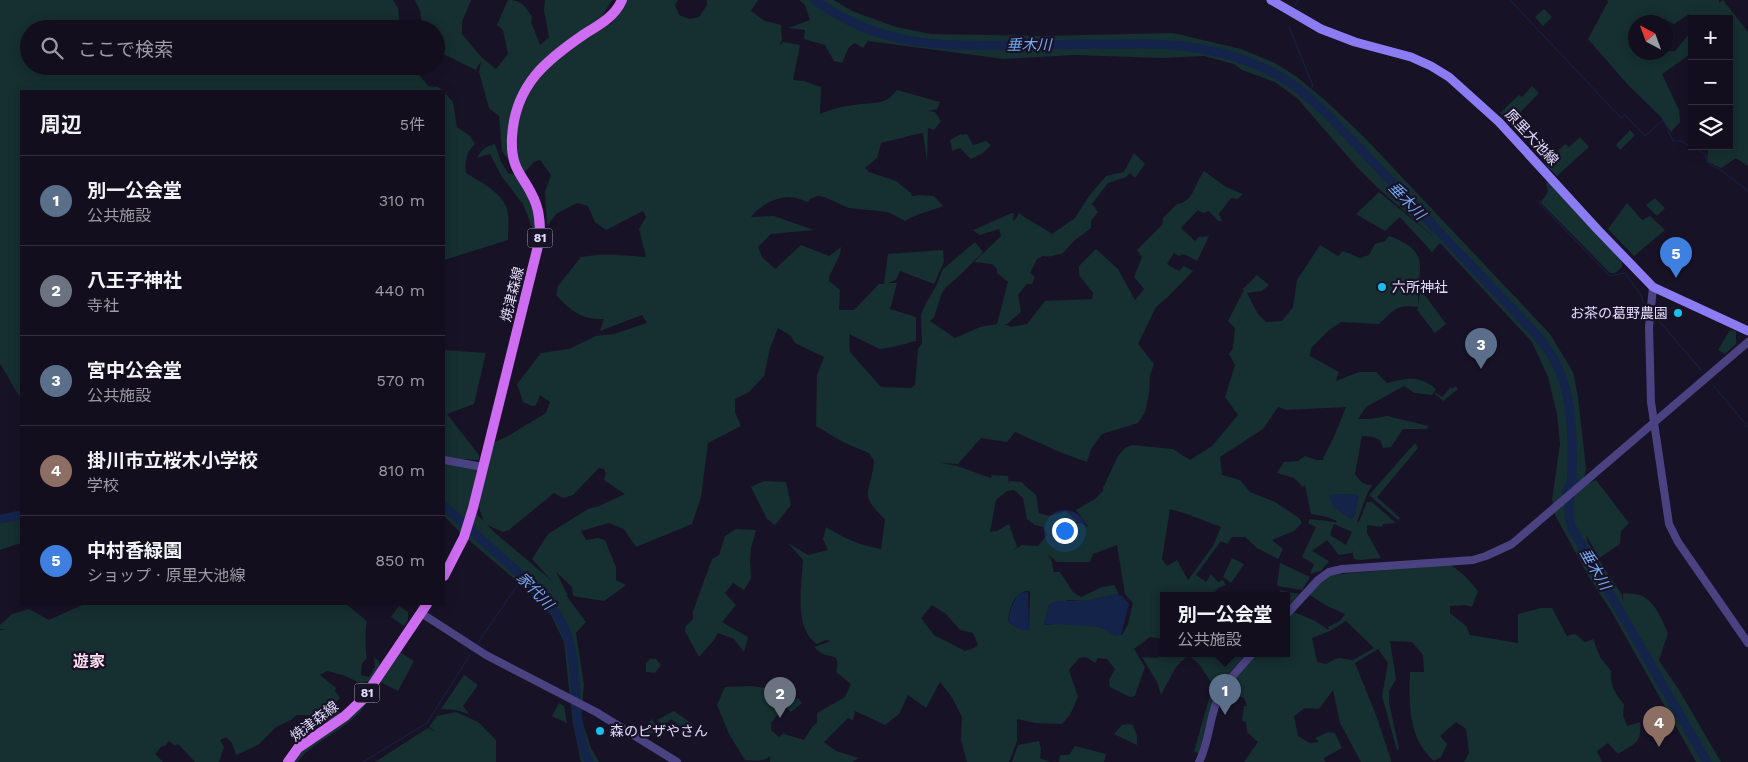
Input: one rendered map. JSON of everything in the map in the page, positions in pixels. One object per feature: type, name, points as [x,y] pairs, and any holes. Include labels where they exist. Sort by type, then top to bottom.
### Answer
[{"type":"main road","name":"焼津森線","points":[[445,574],[464,536],[469,521],[540,238],[539,215],[536,204],[518,172],[512,153],[513,124],[525,91],[540,69],[559,52],[613,15],[622,0]]},
{"type":"main road","name":"原里大池線","points":[[1271,0],[1321,29],[1355,42],[1411,56],[1449,77],[1499,122],[1653,287],[1748,331]]},
{"type":"main road","name":"焼津森線","points":[[288,762],[298,748],[345,716],[363,699],[426,605]]},
{"type":"street","points":[[1653,287],[1650,314],[1649,364],[1651,402],[1669,524],[1673,534],[1748,643]]},
{"type":"street","points":[[1290,611],[1318,580],[1329,572],[1342,569],[1452,562],[1486,556],[1512,544],[1748,342]]},
{"type":"street","points":[[445,460],[483,467]]},
{"type":"street","points":[[420,614],[486,655],[616,724],[677,762]]},
{"type":"street","points":[[1199,762],[1208,739],[1219,695],[1249,657]]},
{"type":"green space","points":[[0,0],[393,0],[398,8],[399,20],[20,20],[20,75],[419,75],[428,86],[438,87],[442,90],[20,90],[20,397],[0,364]]},
{"type":"green space","points":[[415,0],[471,0],[462,22],[462,34],[482,58],[496,69],[508,54],[503,30],[497,25],[508,0],[523,4],[532,17],[531,22],[540,45],[549,37],[544,10],[545,0],[612,0],[602,16],[611,25],[622,10],[626,0],[678,0],[675,5],[679,15],[690,19],[699,17],[707,5],[707,0],[758,0],[751,11],[765,21],[781,25],[782,40],[779,46],[783,42],[800,45],[793,80],[804,81],[821,87],[820,114],[845,106],[882,102],[897,90],[940,102],[937,109],[928,111],[935,112],[941,121],[934,130],[928,128],[927,161],[923,133],[881,143],[877,158],[865,168],[869,172],[896,181],[911,193],[912,196],[934,196],[943,206],[905,221],[888,212],[849,208],[824,197],[818,196],[810,199],[808,202],[784,197],[767,203],[751,217],[774,216],[814,230],[771,234],[758,247],[762,257],[775,269],[801,245],[829,256],[841,247],[840,254],[829,277],[829,281],[840,290],[839,310],[854,310],[879,284],[884,284],[888,254],[943,250],[944,262],[934,284],[900,271],[896,280],[887,283],[897,283],[890,309],[916,317],[916,341],[880,349],[849,334],[850,352],[881,387],[911,388],[915,385],[918,349],[922,343],[921,315],[925,305],[943,269],[975,242],[983,252],[946,287],[934,317],[930,321],[955,338],[980,327],[997,324],[1008,282],[997,273],[997,269],[992,264],[974,262],[1001,236],[999,229],[980,235],[973,230],[1012,213],[1014,214],[1013,221],[1019,213],[1052,234],[1075,218],[1089,196],[1106,176],[1124,172],[1134,153],[1145,164],[1135,178],[1130,173],[1126,177],[1108,183],[1091,205],[1098,212],[1091,221],[1091,228],[1075,240],[1062,254],[1048,257],[1043,256],[1037,259],[1030,273],[1035,277],[1032,284],[1027,284],[1018,295],[1021,312],[1007,324],[1004,324],[1011,327],[1027,324],[1045,301],[1092,299],[1093,293],[1079,275],[1079,266],[1096,249],[1118,269],[1135,300],[1144,289],[1134,277],[1142,257],[1137,250],[1162,225],[1163,218],[1177,204],[1187,200],[1204,171],[1226,187],[1243,194],[1238,199],[1231,198],[1219,214],[1222,221],[1218,221],[1209,211],[1203,213],[1198,210],[1181,228],[1195,241],[1199,237],[1209,236],[1197,261],[1184,254],[1179,256],[1174,253],[1167,264],[1179,271],[1184,266],[1193,271],[1156,307],[1138,344],[1154,364],[1150,376],[1145,412],[1138,423],[1102,434],[1091,449],[1087,462],[1015,432],[1007,442],[981,438],[958,464],[941,463],[957,466],[991,478],[992,475],[1008,476],[1009,484],[1010,481],[1021,482],[1036,495],[1039,513],[1049,516],[1066,511],[1077,522],[1058,528],[1051,533],[1080,523],[1088,527],[1076,510],[1095,499],[1103,491],[1118,456],[1125,448],[1132,445],[1173,449],[1190,460],[1212,446],[1238,415],[1225,397],[1235,365],[1229,354],[1233,348],[1235,328],[1228,321],[1243,289],[1257,275],[1269,285],[1262,291],[1247,293],[1258,314],[1266,322],[1282,321],[1293,307],[1297,280],[1320,245],[1338,256],[1343,251],[1360,258],[1369,255],[1375,244],[1385,241],[1389,236],[1403,242],[1412,248],[1420,262],[1418,304],[1422,291],[1446,324],[1435,333],[1417,310],[1418,307],[1400,307],[1379,324],[1341,322],[1328,331],[1311,348],[1310,356],[1339,372],[1336,381],[1359,372],[1376,372],[1387,383],[1413,379],[1424,381],[1436,389],[1432,395],[1414,393],[1403,385],[1366,407],[1358,419],[1387,416],[1429,426],[1426,429],[1403,429],[1391,447],[1383,448],[1380,440],[1374,437],[1362,436],[1355,474],[1362,482],[1372,485],[1357,522],[1359,522],[1367,502],[1372,502],[1396,523],[1383,524],[1382,527],[1367,525],[1367,533],[1381,558],[1354,559],[1352,550],[1352,553],[1339,555],[1327,540],[1312,551],[1329,561],[1321,571],[1310,574],[1314,564],[1302,557],[1316,527],[1308,523],[1310,519],[1335,523],[1337,521],[1311,514],[1305,485],[1303,487],[1294,478],[1277,473],[1284,462],[1298,461],[1305,456],[1324,460],[1323,458],[1346,407],[1287,410],[1278,407],[1263,429],[1220,457],[1222,475],[1240,480],[1250,492],[1275,502],[1299,518],[1302,523],[1294,531],[1272,540],[1283,549],[1278,559],[1257,548],[1245,537],[1232,537],[1227,544],[1221,541],[1196,575],[1206,582],[1211,574],[1218,582],[1223,580],[1226,585],[1218,588],[1215,592],[1160,592],[1160,639],[1150,637],[1134,649],[1145,667],[1135,696],[1130,697],[1110,687],[1109,680],[1115,669],[1107,659],[1098,658],[1095,663],[1086,657],[1079,658],[1069,670],[1078,697],[1070,715],[1062,724],[1035,723],[1017,719],[1017,741],[1009,762],[967,762],[961,740],[962,717],[951,696],[940,682],[926,708],[908,695],[899,714],[885,725],[855,711],[853,720],[848,718],[824,742],[836,751],[859,758],[852,762],[770,762],[770,756],[762,760],[745,760],[729,734],[717,705],[725,687],[751,686],[775,689],[783,708],[771,723],[771,730],[779,737],[785,732],[784,734],[804,740],[812,727],[817,723],[817,713],[845,697],[851,684],[836,672],[837,661],[834,657],[821,653],[814,647],[831,641],[825,640],[817,644],[809,637],[802,617],[801,605],[803,560],[788,543],[808,555],[828,550],[823,539],[826,527],[852,541],[881,549],[885,519],[868,498],[874,461],[869,453],[845,443],[816,426],[817,375],[824,357],[795,343],[791,336],[778,328],[770,348],[764,376],[749,392],[735,399],[735,412],[741,426],[708,443],[701,497],[692,524],[636,547],[624,529],[609,523],[581,531],[586,540],[598,538],[605,540],[616,567],[616,580],[626,585],[604,601],[573,596],[572,587],[556,572],[568,596],[566,595],[586,622],[576,633],[584,685],[581,717],[591,748],[599,762],[581,762],[573,724],[564,642],[551,615],[531,593],[464,536],[445,517],[445,464],[477,469],[470,508],[484,521],[479,508],[484,463],[495,442],[546,413],[550,402],[540,395],[536,405],[532,406],[523,402],[517,384],[541,353],[569,349],[596,336],[614,334],[647,323],[642,315],[600,331],[604,319],[589,318],[577,313],[556,295],[558,286],[581,257],[622,255],[646,257],[639,229],[646,217],[643,211],[606,230],[595,222],[588,206],[577,203],[556,214],[547,226],[545,192],[551,175],[540,160],[534,162],[524,173],[517,164],[507,158],[502,151],[499,116],[489,108],[479,72],[481,61],[476,70],[445,55],[445,20],[422,20]],"holes":[[[599,468],[604,469],[606,473],[604,480],[625,494],[588,509],[548,534],[532,559],[552,581],[487,525],[503,532],[509,530],[554,493],[563,498],[573,495]],[[1014,490],[1023,498],[1027,519],[1035,525],[1043,527],[1047,535],[1038,546],[1022,545],[1014,550],[1017,547],[1009,524],[997,531],[990,532],[996,500],[1007,491]],[[1340,494],[1358,495],[1355,514],[1352,519],[1333,506]],[[1170,509],[1221,527],[1213,546],[1188,580],[1177,560],[1167,566],[1162,559]],[[1334,524],[1352,532],[1346,545],[1330,535]],[[1117,545],[1125,594],[1133,603],[1128,624],[1122,635],[1113,634],[1100,627],[1087,625],[1044,625],[1049,605],[1069,600],[1086,601],[1119,594],[1114,585],[1102,587],[1081,597],[1073,592],[1060,572],[1054,572],[1051,559],[1047,554],[1057,562],[1090,562],[1093,554]],[[1030,591],[1029,630],[1021,630],[1008,622],[1012,604],[1021,593]],[[932,605],[946,614],[960,630],[973,633],[978,645],[965,651],[934,635],[921,618]]]},
{"type":"green space","points":[[799,0],[834,0],[852,11],[896,27],[931,34],[1041,36],[1173,33],[1241,49],[1275,63],[1297,77],[1364,137],[1550,334],[1573,372],[1578,397],[1586,469],[1582,487],[1596,480],[1629,523],[1621,531],[1620,544],[1599,558],[1586,535],[1588,543],[1622,595],[1623,602],[1623,593],[1638,594],[1650,601],[1657,611],[1668,633],[1658,659],[1679,690],[1721,762],[1696,762],[1555,515],[1552,500],[1560,444],[1557,414],[1548,377],[1532,342],[1440,243],[1432,252],[1400,217],[1385,231],[1356,214],[1379,192],[1435,238],[1356,166],[1297,98],[1275,82],[1242,70],[1234,64],[1204,56],[1162,58],[1074,55],[1004,59],[868,41],[863,48],[855,43],[849,47],[842,63],[834,61],[825,45],[804,39],[805,30],[788,28],[810,20],[805,5]]},
{"type":"green space","points":[[1607,0],[1719,0],[1719,3],[1723,0],[1748,32],[1748,166],[1736,158],[1721,168],[1708,162],[1707,157],[1708,150],[1733,150],[1733,15],[1689,14],[1674,24],[1673,15],[1628,15],[1628,60],[1673,60],[1673,51],[1688,35],[1688,56],[1662,74],[1679,110],[1680,122],[1671,132],[1661,117],[1628,85],[1588,39],[1608,2]]},
{"type":"green space","points":[[1544,9],[1552,17],[1543,26],[1535,17]]},
{"type":"green space","points":[[1532,86],[1539,93],[1510,123],[1500,113],[1519,95],[1522,97]]},
{"type":"green space","points":[[445,93],[453,102],[457,127],[470,136],[475,144],[467,157],[466,173],[492,189],[506,206],[508,213],[508,240],[445,260]]},
{"type":"green space","points":[[1630,130],[1635,135],[1620,150],[1616,145]]},
{"type":"green space","points":[[961,134],[967,134],[973,145],[986,141],[991,145],[983,153],[971,159],[960,148],[952,151],[950,140]]},
{"type":"green space","points":[[1580,137],[1589,147],[1557,176],[1545,164],[1565,144],[1569,147]]},
{"type":"green space","points":[[495,144],[501,162],[509,174],[515,174],[536,211],[538,225],[533,249],[534,232],[523,204],[502,177],[490,154],[477,158],[484,149]]},
{"type":"green space","points":[[1548,180],[1622,262],[1622,267],[1615,273],[1610,273],[1541,203],[1548,191],[1546,183]]},
{"type":"green space","points":[[1655,198],[1665,208],[1657,216],[1646,205]]},
{"type":"green space","points":[[1627,203],[1642,220],[1650,216],[1665,230],[1634,256],[1608,229]]},
{"type":"green space","points":[[1730,330],[1736,331],[1736,344],[1725,354],[1718,350]]},
{"type":"green space","points":[[445,350],[486,353],[474,404],[447,414],[479,455],[479,460],[445,458]]},
{"type":"green space","points":[[1456,386],[1458,389],[1443,401],[1435,394],[1442,397],[1451,387],[1452,389]]},
{"type":"green space","points":[[1415,443],[1418,448],[1377,497],[1400,518],[1398,520],[1369,495]]},
{"type":"green space","points":[[764,481],[786,482],[791,505],[775,525],[767,519],[751,487]]},
{"type":"green space","points":[[20,510],[20,543],[0,550],[0,516]]},
{"type":"green space","points":[[736,529],[756,530],[751,548],[751,578],[744,590],[733,583],[725,593],[736,605],[722,622],[748,637],[744,652],[734,639],[718,633],[699,657],[685,631],[686,626],[693,619],[693,611],[712,559],[719,555],[725,536]]},
{"type":"green space","points":[[1232,558],[1244,564],[1231,583],[1223,577]]},
{"type":"green space","points":[[1280,563],[1310,577],[1302,590],[1277,586]]},
{"type":"green space","points":[[1450,564],[1465,576],[1478,591],[1472,607],[1465,605],[1450,606],[1450,613],[1466,626],[1470,635],[1518,643],[1518,614],[1541,608],[1552,608],[1567,636],[1575,634],[1585,642],[1593,639],[1600,657],[1611,671],[1611,681],[1614,689],[1624,704],[1623,715],[1627,726],[1640,722],[1640,735],[1633,745],[1618,754],[1608,743],[1597,751],[1602,762],[1464,762],[1469,753],[1466,729],[1456,722],[1440,736],[1447,744],[1441,757],[1434,761],[1419,742],[1410,709],[1410,672],[1424,672],[1423,655],[1412,642],[1390,641],[1396,679],[1389,691],[1389,702],[1399,749],[1397,750],[1382,696],[1388,663],[1378,649],[1355,663],[1376,715],[1391,762],[1361,762],[1340,723],[1333,690],[1319,709],[1305,708],[1294,716],[1298,736],[1310,743],[1319,742],[1315,738],[1328,732],[1335,733],[1342,748],[1324,758],[1325,762],[1244,762],[1258,742],[1247,732],[1246,722],[1242,721],[1244,706],[1247,706],[1244,698],[1229,693],[1227,686],[1251,657],[1290,657],[1290,616],[1294,612],[1315,621],[1329,630],[1328,627],[1340,621],[1345,614],[1327,606],[1308,594],[1320,582],[1331,575]],"holes":[[[1346,621],[1374,648],[1353,660],[1338,658],[1326,664],[1317,662],[1312,638],[1330,631]]]},
{"type":"green space","points":[[1290,592],[1299,594],[1290,604]]},
{"type":"green space","points":[[82,605],[347,605],[367,621],[367,658],[362,664],[361,675],[369,677],[375,667],[374,658],[379,661],[380,668],[370,681],[360,683],[343,675],[327,671],[320,675],[336,688],[335,691],[340,698],[334,704],[335,710],[341,713],[335,719],[327,722],[312,715],[297,715],[276,727],[258,745],[236,755],[232,743],[226,737],[220,740],[224,747],[219,762],[195,762],[178,744],[175,746],[169,741],[155,754],[163,762],[0,762],[0,630],[7,630],[0,629],[0,625],[12,614],[29,609],[49,620]]},
{"type":"green space","points":[[399,606],[408,612],[408,620],[404,626],[391,617]]},
{"type":"green space","points":[[398,651],[414,661],[398,691],[379,681]]},
{"type":"green space","points":[[1142,657],[1186,657],[1176,667],[1161,695],[1157,682]]},
{"type":"green space","points":[[1190,657],[1244,657],[1222,682],[1210,712],[1199,754],[1194,751],[1213,685],[1199,664]]},
{"type":"green space","points":[[650,659],[656,659],[661,665],[655,673],[646,672],[646,663]]},
{"type":"green space","points":[[464,675],[478,685],[463,706],[469,714],[456,710],[441,709]]},
{"type":"green space","points":[[370,694],[367,703],[353,719],[307,751],[298,762],[290,762],[300,751]]},
{"type":"green space","points":[[798,698],[802,703],[791,712],[785,706],[792,699],[793,701]]},
{"type":"green space","points":[[559,703],[564,706],[567,723],[552,716]]},
{"type":"green space","points":[[674,711],[694,725],[688,732],[671,719],[663,726],[657,720]]},
{"type":"green space","points":[[456,712],[478,722],[496,740],[496,762],[375,762],[428,728],[436,732],[429,727],[437,716]]},
{"type":"green space","points":[[652,719],[658,728],[645,739],[641,736],[642,730]]},
{"type":"green space","points":[[1122,725],[1133,725],[1137,736],[1137,745],[1114,734]]},
{"type":"green space","points":[[1039,741],[1041,749],[1040,758],[1051,762],[1012,762],[1018,745]]},
{"type":"green space","points":[[1075,746],[1106,754],[1104,762],[1059,762],[1060,755],[1069,755]]},
{"type":"water","points":[[1570,459],[1573,460],[1572,470],[1578,477],[1578,482],[1562,495],[1562,491],[1569,478]]},
{"type":"water","points":[[1329,495],[1358,495],[1356,511],[1352,520],[1333,506]]},
{"type":"water","points":[[1028,592],[1029,630],[1021,630],[1008,622],[1012,607],[1019,593]]},
{"type":"water","points":[[1116,594],[1122,596],[1129,604],[1121,635],[1115,636],[1100,627],[1044,625],[1049,605],[1056,601],[1086,601]]},
{"type":"waterway","name":"垂木川","points":[[815,0],[840,16],[865,28],[889,36],[914,41],[967,45],[1150,44],[1204,49],[1239,58],[1256,65],[1289,82],[1305,94],[1330,117],[1523,320],[1543,343],[1555,361],[1562,376],[1570,408],[1572,475],[1569,509],[1572,528],[1707,762]]},
{"type":"waterway","points":[[1295,6],[1298,0]]},
{"type":"waterway","points":[[1510,0],[1621,118],[1625,115],[1645,136],[1663,120],[1673,141],[1681,141],[1705,154],[1707,163],[1721,170],[1748,191]]},
{"type":"waterway","points":[[1289,27],[1313,86],[1306,95]]},
{"type":"waterway","points":[[1547,180],[1551,191],[1539,203],[1610,276],[1625,273],[1648,308]]},
{"type":"waterway","points":[[1654,315],[1702,371]]},
{"type":"waterway","points":[[1713,385],[1748,427]]},
{"type":"waterway","name":"家代川","points":[[445,507],[534,587],[544,597],[561,621],[571,649],[580,734],[589,762]]},
{"type":"waterway","name":"家代川","points":[[0,519],[20,515]]},
{"type":"waterway","points":[[477,644],[523,577]]},
{"type":"waterway","points":[[363,762],[427,723],[470,655]]},
{"type":"place","name":"中村香緑園","points":[[1676,278]]},
{"type":"place","name":"六所神社","points":[[1382,287]]},
{"type":"place","name":"お茶の葛野農園","points":[[1678,313]]},
{"type":"place","name":"宮中公会堂","points":[[1481,369]]},
{"type":"place","name":"別一公会堂","points":[[1225,715]]},
{"type":"place","name":"八王子神社","points":[[780,718]]},
{"type":"place","name":"森のピザやさん","points":[[600,731]]},
{"type":"place","name":"掛川市立桜木小学校","points":[[1659,747]]},
{"type":"district","name":"遊家","points":[[89,661]]}]
